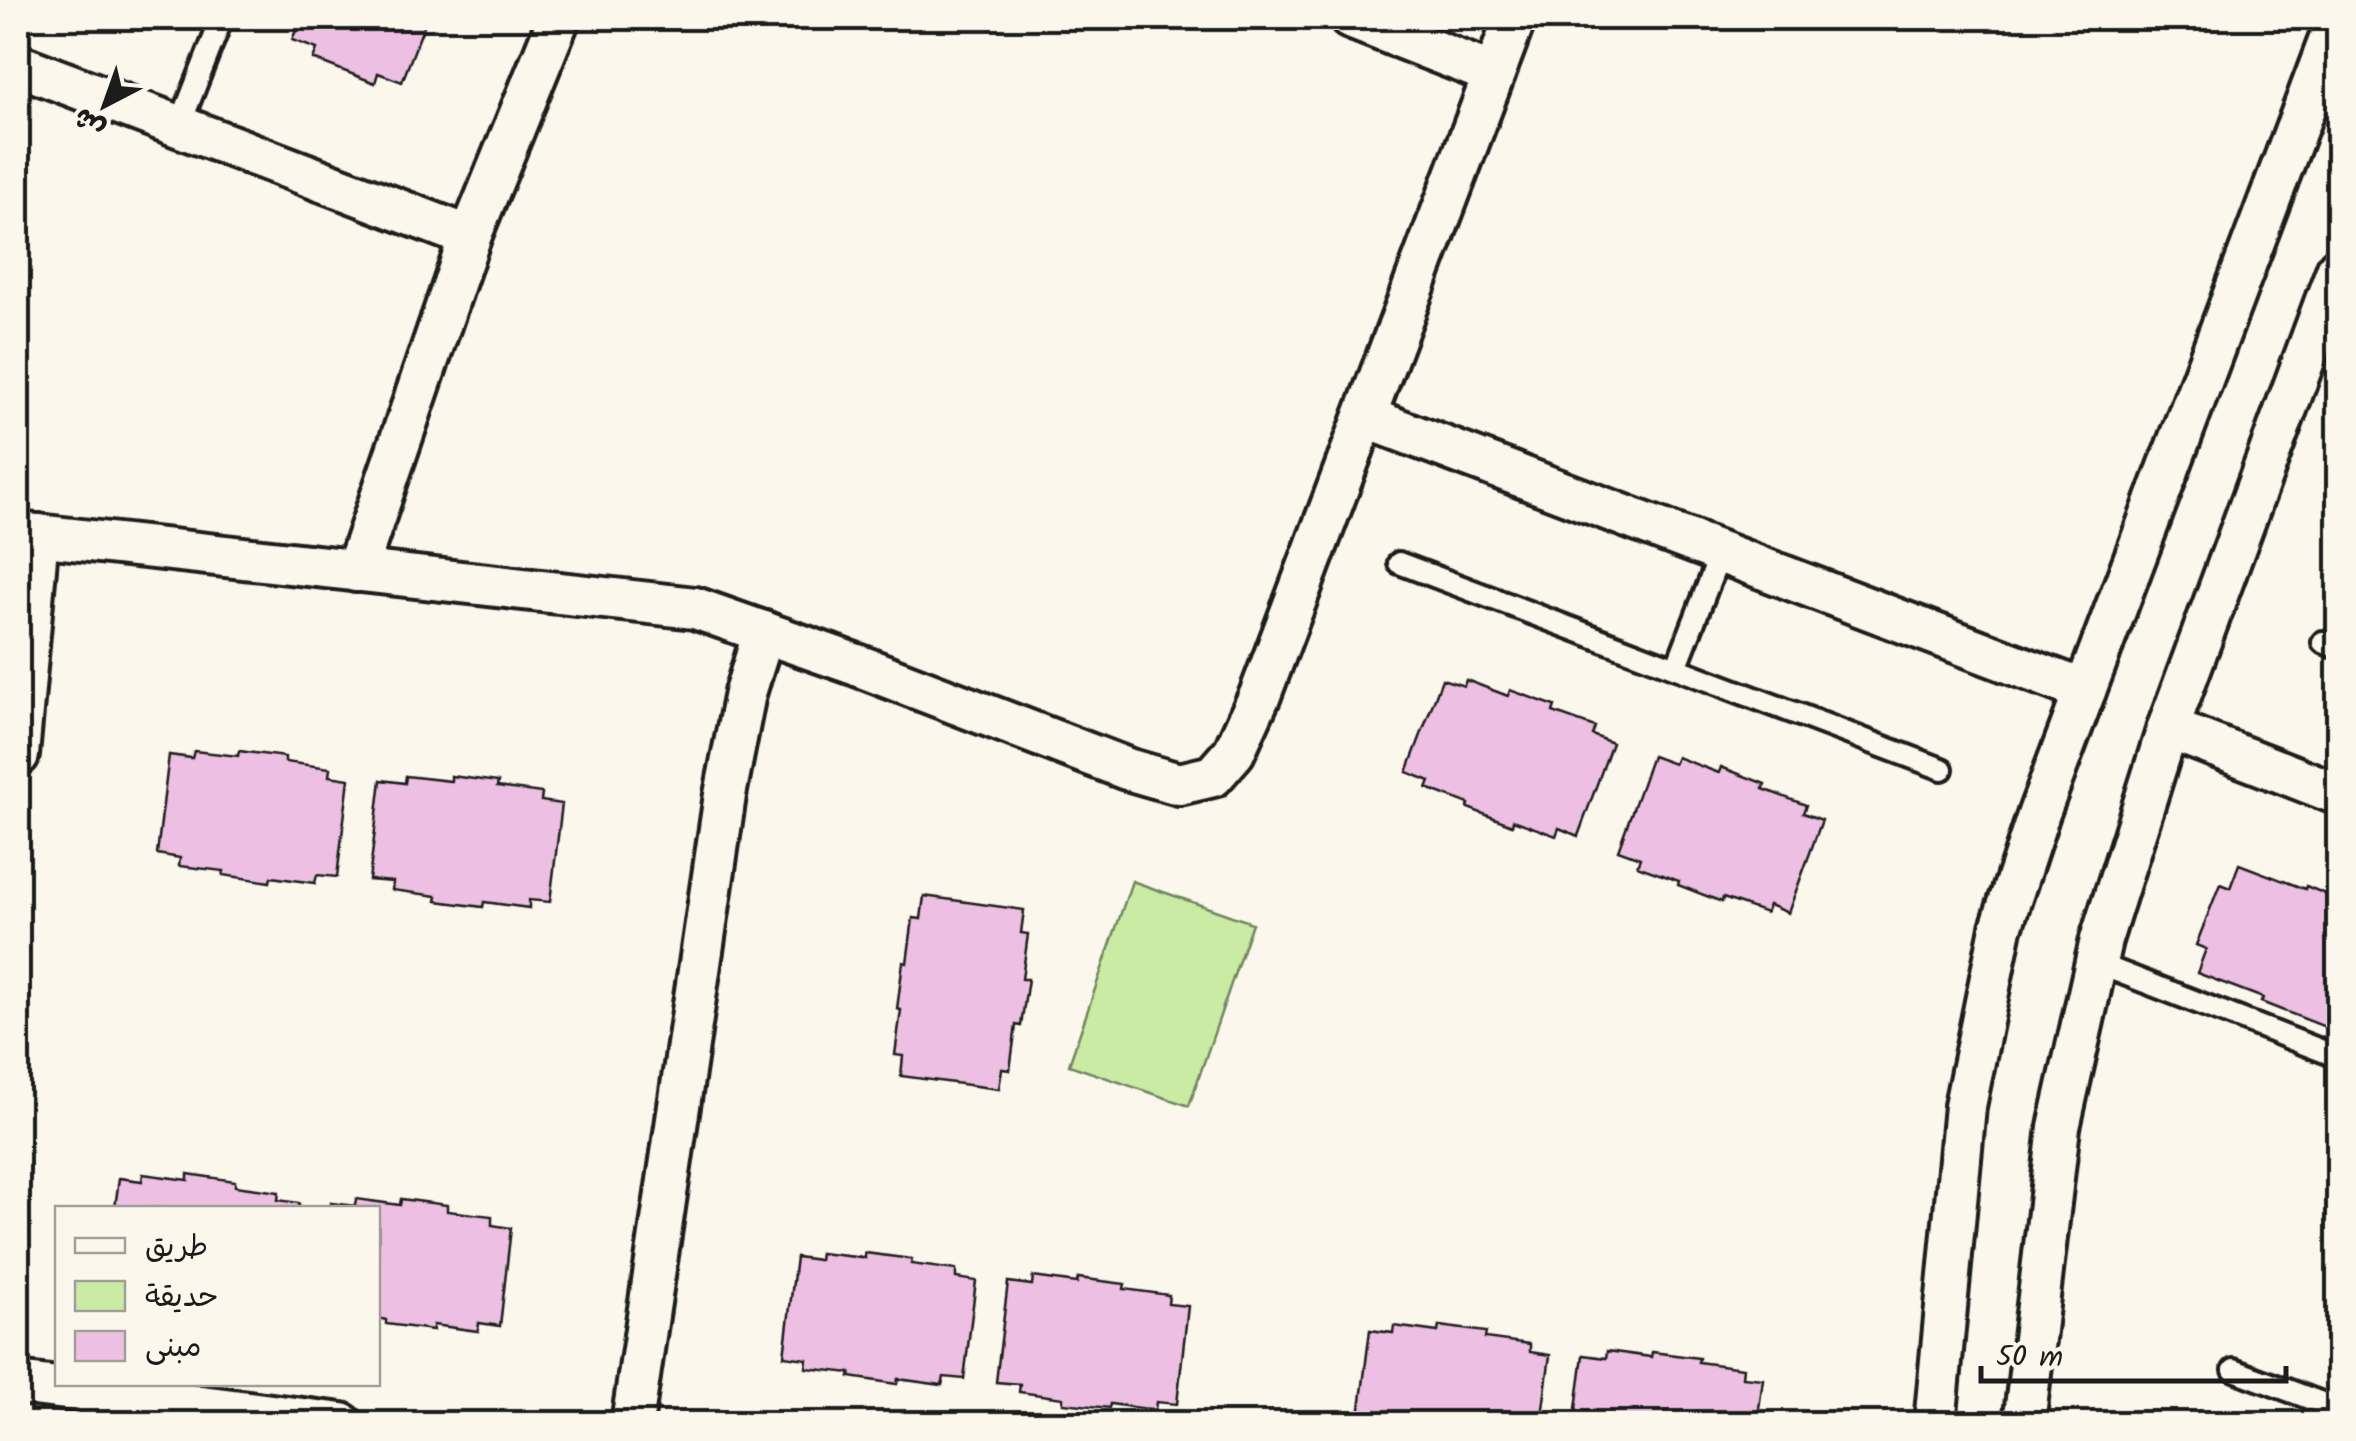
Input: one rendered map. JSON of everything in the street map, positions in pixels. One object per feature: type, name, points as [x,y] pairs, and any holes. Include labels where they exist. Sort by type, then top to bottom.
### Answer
[{"type":"street","points":[[356,571],[470,237],[559,18]]},
{"type":"street","points":[[1350,18],[1494,74]]},
{"type":"street","points":[[18,755],[28,534],[695,608],[1127,769],[1179,784],[1213,776],[1234,752],[1260,694],[1515,18]]},
{"type":"street","points":[[1935,1424],[1965,1106],[2001,928],[2039,813],[2338,18]]},
{"type":"street","points":[[18,65],[470,237]]},
{"type":"street","points":[[2024,1424],[2060,1127],[2096,962],[2168,728],[2338,268]]},
{"type":"street","points":[[1365,417],[2085,691]]},
{"type":"street","points":[[632,1424],[725,795],[745,694],[764,632]]},
{"type":"street","points":[[2168,728],[2338,794]]},
{"type":"street","points":[[18,1383],[342,1424]]},
{"type":"lane","points":[[180,126],[222,18]]},
{"type":"lane","points":[[1676,668],[1720,552]]},
{"type":"lane","points":[[1399,563],[1942,768]]},
{"type":"lane","points":[[2096,962],[2338,1057]]},
{"type":"lane","points":[[2234,1370],[2338,1409]]},
{"type":"green space","points":[[1132,881],[1252,923],[1189,1106],[1069,1065]]},
{"type":"building","points":[[301,18],[427,18],[402,82],[378,73],[375,83],[313,59],[317,49],[292,40]]},
{"type":"building","points":[[1442,679],[1464,686],[1466,680],[1508,696],[1510,690],[1555,706],[1553,712],[1595,727],[1592,735],[1612,743],[1578,836],[1559,828],[1556,836],[1513,820],[1512,825],[1427,788],[1430,781],[1407,772]]},
{"type":"building","points":[[194,751],[285,757],[285,762],[330,768],[329,776],[349,779],[337,877],[317,875],[315,883],[271,877],[270,882],[179,866],[180,858],[157,854],[169,755],[192,758]]},
{"type":"building","points":[[1652,756],[1674,764],[1677,757],[1719,773],[1721,767],[1806,805],[1803,813],[1822,820],[1788,913],[1769,905],[1766,913],[1723,898],[1722,902],[1637,866],[1640,858],[1618,850]]},
{"type":"building","points":[[406,776],[498,782],[497,787],[542,793],[541,801],[562,804],[550,902],[529,900],[529,908],[484,902],[483,907],[436,901],[437,896],[392,890],[393,882],[369,880],[381,780],[405,783]]},
{"type":"building","points":[[2239,864],[2338,899],[2338,1032],[2197,973],[2206,949],[2196,945],[2220,884],[2230,888]]},
{"type":"building","points":[[924,896],[1024,910],[1021,933],[1028,934],[1022,979],[1028,979],[1010,1070],[1002,1069],[999,1089],[901,1076],[903,1056],[895,1055],[903,962],[907,963],[913,918],[921,919]]},
{"type":"building","points":[[143,1174],[188,1180],[188,1174],[235,1181],[235,1186],[279,1192],[278,1200],[299,1206],[115,1206],[119,1178],[142,1181]]},
{"type":"building","points":[[356,1199],[400,1205],[401,1199],[447,1205],[447,1211],[492,1216],[492,1225],[511,1228],[500,1326],[479,1323],[478,1331],[386,1324],[380,1318],[380,1206],[355,1206]]},
{"type":"building","points":[[820,1253],[912,1259],[911,1264],[956,1270],[956,1278],[976,1281],[964,1379],[944,1377],[942,1385],[898,1379],[897,1384],[806,1368],[807,1359],[784,1356],[796,1257],[819,1260]]},
{"type":"building","points":[[1033,1277],[1125,1284],[1124,1289],[1169,1295],[1168,1304],[1188,1306],[1177,1404],[1156,1402],[1155,1410],[1063,1403],[1063,1398],[1019,1392],[1020,1384],[996,1382],[1008,1282],[1032,1285]]},
{"type":"building","points":[[1394,1326],[1438,1332],[1439,1326],[1486,1332],[1485,1338],[1530,1344],[1530,1352],[1550,1355],[1541,1424],[1358,1424],[1370,1330],[1393,1333]]},
{"type":"building","points":[[1607,1351],[1651,1357],[1652,1352],[1743,1368],[1742,1377],[1763,1379],[1757,1424],[1574,1424],[1583,1355],[1606,1358]]}]
